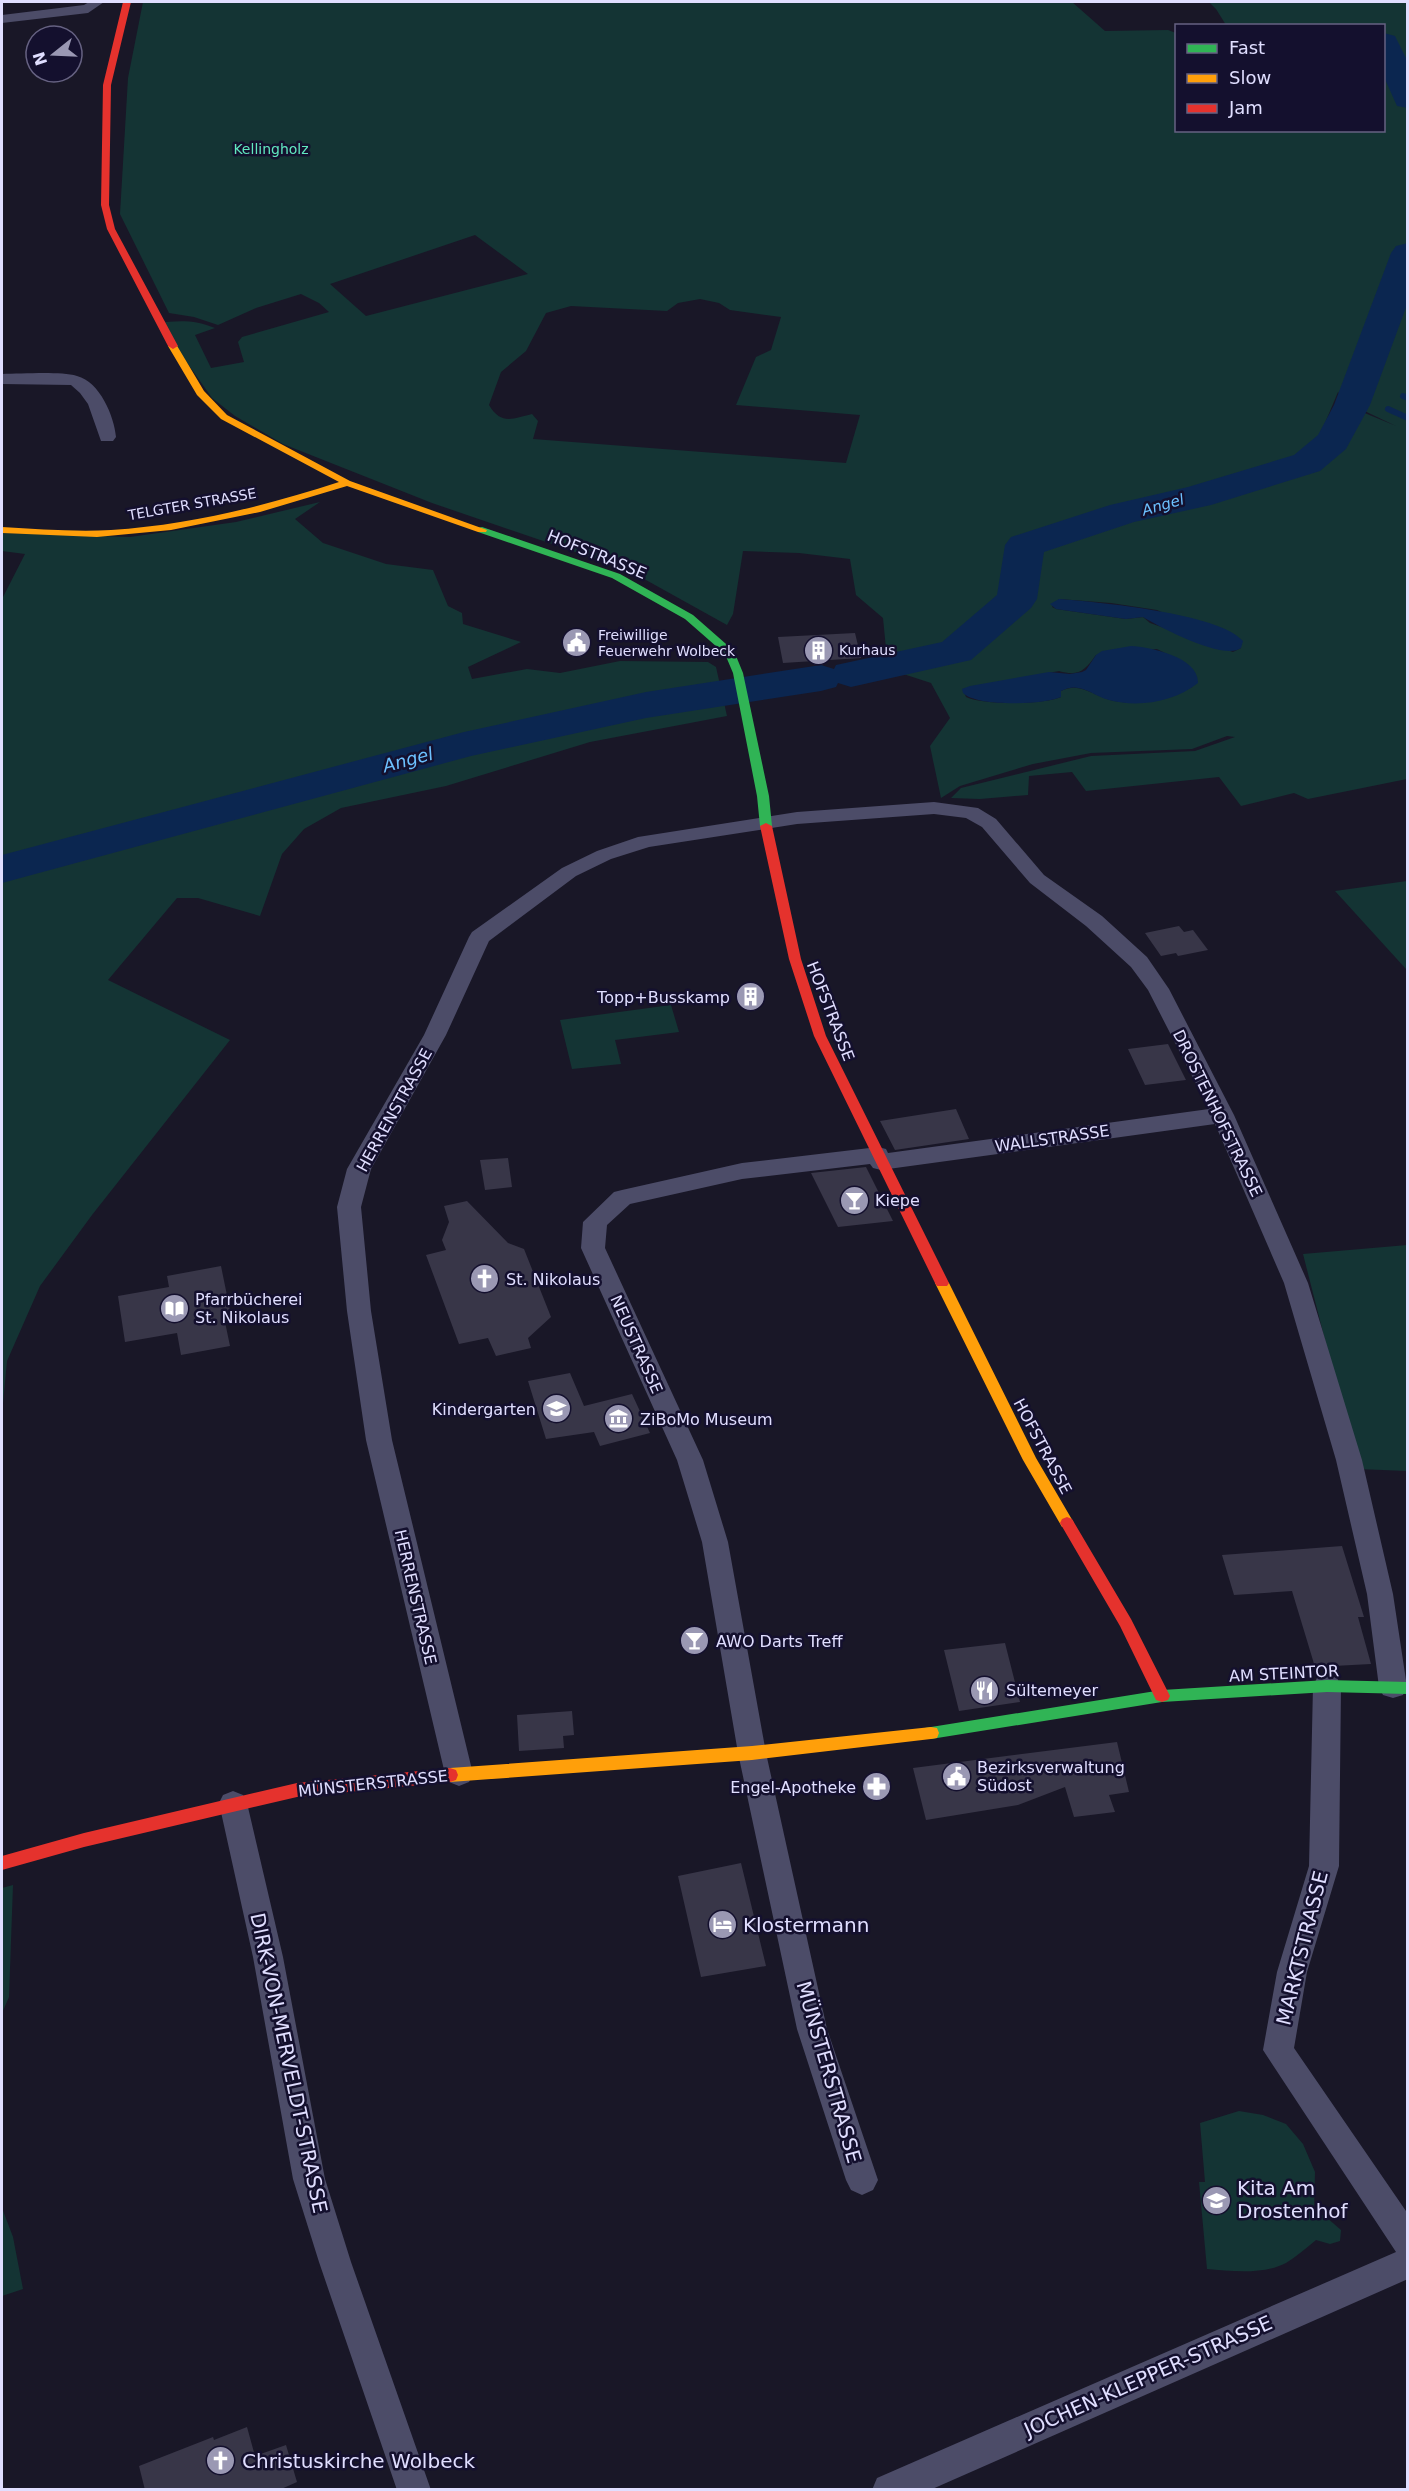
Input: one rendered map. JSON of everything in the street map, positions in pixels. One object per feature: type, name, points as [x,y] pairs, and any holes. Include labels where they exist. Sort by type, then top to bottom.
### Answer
[{"type":"street","points":[[2,19],[88,9],[96,2]]},
{"type":"street","name":"HOFSTRASSE","points":[[125,2],[107,85],[105,205],[111,229],[186,373],[206,402],[224,417],[347,483],[582,563],[626,581],[704,627],[730,652],[738,673],[792,955],[820,1036],[1030,1460],[1126,1623],[1162,1696]]},
{"type":"street","points":[[2,378],[74,380],[82,384],[108,424],[107,437]]},
{"type":"street","name":"TELGTER STRASSE","points":[[2,530],[109,533],[157,529],[284,504],[347,483]]},
{"type":"street","name":"DROSTENHOFSTRASSE","points":[[765,823],[809,817],[934,808],[971,813],[989,823],[1037,879],[1094,921],[1139,962],[1158,989],[1222,1115],[1296,1283],[1345,1449],[1400,1688]]},
{"type":"street","name":"HERRENSTRASSE","points":[[459,1774],[380,1440],[359,1311],[349,1207],[359,1169],[435,1035],[480,937],[570,872],[604,855],[645,841],[765,823]]},
{"type":"street","name":"WALLSTRASSE","points":[[880,1159],[1222,1115]]},
{"type":"street","name":"NEUSTRASSE","points":[[752,1753],[715,1542],[690,1460],[593,1248],[595,1222],[622,1198],[742,1172],[880,1159]]},
{"type":"street","name":"AM STEINTOR","points":[[1162,1696],[1327,1686],[1400,1688]]},
{"type":"street","name":"MARKTSTRASSE","points":[[1327,1686],[1324,1866],[1292,1972],[1278,2050],[1407,2242]]},
{"type":"street","name":"MÜNSTERSTRASSE","points":[[5,1862],[233,1803],[297,1790],[459,1774],[752,1753],[963,1729],[1162,1696]]},
{"type":"street","name":"MÜNSTERSTRASSE","points":[[752,1753],[812,2029],[862,2180]]},
{"type":"street","name":"DIRK-VON-MERVELDT-STRASSE","points":[[233,1803],[267,1957],[309,2179],[335,2262],[414,2490]]},
{"type":"street","name":"JOCHEN-KLEPPER-STRASSE","points":[[889,2490],[1407,2263]]},
{"type":"green space","name":"Kellingholz","points":[[143,2],[1072,2],[1105,31],[1168,30],[1175,33],[1175,132],[1385,132],[1385,24],[1225,24],[1209,2],[1407,2],[1407,779],[1308,799],[1294,793],[1241,806],[1219,777],[1086,791],[1072,772],[1029,776],[1028,795],[980,799],[951,798],[961,788],[1091,756],[1195,751],[1235,737],[1227,736],[1192,749],[1091,753],[1033,764],[960,786],[941,798],[930,746],[950,718],[931,683],[888,669],[883,618],[856,595],[850,559],[799,553],[743,551],[733,614],[727,625],[628,570],[432,503],[283,444],[235,416],[212,398],[159,323],[187,321],[215,328],[195,335],[211,368],[244,362],[238,342],[242,337],[329,312],[319,303],[301,294],[256,308],[218,325],[194,317],[169,313],[120,214],[128,78]],"holes":[[[475,235],[528,274],[366,316],[330,284]],[[700,299],[719,303],[730,310],[781,317],[771,350],[756,357],[736,405],[860,415],[846,463],[533,439],[538,421],[532,414],[513,419],[503,418],[498,416],[489,405],[501,372],[526,351],[546,313],[571,306],[667,311],[678,303]],[[1338,392],[1352,405],[1396,426],[1355,409],[1342,438],[1312,467],[1035,546],[1020,538],[1121,509],[1202,490],[1282,464],[1317,442]],[[1059,599],[1111,603],[1157,610],[1241,648],[1233,652],[1150,623],[1143,617],[1126,619],[1052,607]],[[1157,649],[1185,663],[1192,687],[1164,698],[1135,703],[1114,701],[1075,688],[1061,691],[1061,697],[1041,702],[986,702],[966,697],[963,689],[1059,671],[1077,673],[1085,668],[1096,655]]]},
{"type":"green space","points":[[320,502],[295,519],[323,543],[386,564],[433,570],[448,606],[462,613],[463,624],[521,642],[468,667],[472,679],[527,669],[560,673],[620,661],[708,662],[716,667],[727,716],[590,742],[446,786],[341,808],[304,829],[282,854],[260,916],[198,898],[177,898],[108,980],[230,1040],[92,1215],[40,1286],[7,1361],[2,1414],[2,599],[25,554],[2,551],[2,533],[130,537],[236,522]]},
{"type":"green space","points":[[1407,881],[1408,968],[1406,969],[1335,891]]},
{"type":"green space","points":[[671,1005],[679,1032],[615,1040],[621,1064],[572,1069],[560,1020]]},
{"type":"green space","points":[[1407,1245],[1407,1471],[1358,1469],[1303,1254]]},
{"type":"green space","points":[[13,1885],[9,1997],[2,2013],[2,1888]]},
{"type":"green space","points":[[1239,2111],[1263,2115],[1286,2124],[1303,2144],[1315,2172],[1314,2211],[1326,2217],[1341,2230],[1340,2241],[1330,2244],[1316,2240],[1286,2263],[1277,2267],[1247,2271],[1207,2269],[1199,2182],[1205,2182],[1200,2123]]},
{"type":"green space","points":[[2,2208],[13,2237],[23,2289],[2,2296]]},
{"type":"water","points":[[1059,599],[1128,606],[1184,616],[1230,631],[1243,641],[1241,648],[1233,651],[1221,650],[1193,642],[1143,617],[1126,619],[1056,609],[1050,604]]},
{"type":"water","points":[[1131,646],[1161,651],[1182,660],[1191,666],[1198,683],[1178,695],[1144,703],[1109,700],[1074,687],[1061,691],[1061,697],[1052,700],[1026,703],[982,701],[970,698],[963,693],[962,689],[970,686],[1049,672],[1070,674],[1082,672],[1102,651]]},
{"type":"building","name":"Kurhaus","points":[[855,633],[861,658],[783,663],[778,637]]},
{"type":"building","points":[[1179,926],[1184,932],[1193,930],[1208,950],[1178,956],[1176,953],[1161,956],[1145,933]]},
{"type":"building","points":[[1168,1044],[1186,1080],[1145,1085],[1128,1049]]},
{"type":"building","points":[[956,1109],[969,1139],[895,1150],[880,1121]]},
{"type":"building","points":[[508,1158],[512,1187],[485,1190],[480,1160]]},
{"type":"building","name":"Kiepe","points":[[866,1167],[893,1221],[838,1227],[811,1173]]},
{"type":"building","name":"St. Nikolaus","points":[[467,1201],[508,1243],[524,1249],[551,1317],[528,1338],[531,1348],[496,1356],[488,1338],[459,1344],[426,1255],[446,1250],[442,1240],[449,1222],[444,1206]]},
{"type":"building","name":"Pfarrbücherei St. Nikolaus","points":[[221,1266],[232,1320],[225,1322],[230,1346],[181,1355],[177,1333],[125,1342],[118,1296],[169,1287],[167,1276]]},
{"type":"building","points":[[570,1373],[584,1406],[632,1394],[650,1433],[600,1446],[594,1432],[546,1439],[528,1381]]},
{"type":"building","points":[[1342,1546],[1364,1617],[1358,1617],[1371,1664],[1315,1667],[1292,1591],[1234,1595],[1222,1555]]},
{"type":"building","name":"Sültemeyer","points":[[1005,1643],[1020,1702],[959,1711],[944,1650]]},
{"type":"building","points":[[572,1711],[574,1735],[563,1736],[564,1748],[519,1751],[517,1715]]},
{"type":"building","points":[[1117,1742],[1129,1792],[1109,1795],[1115,1812],[1074,1817],[1065,1787],[1018,1805],[926,1820],[913,1768]]},
{"type":"building","name":"Klostermann","points":[[741,1863],[766,1966],[701,1977],[678,1876]]},
{"type":"building","name":"Christuskirche Wolbeck","points":[[247,2427],[255,2456],[286,2445],[297,2482],[279,2490],[145,2490],[139,2466],[213,2437],[214,2440]]},
{"type":"waterway","name":"Angel","points":[[1385,44],[1408,99]]},
{"type":"waterway","name":"Angel","points":[[851,674],[956,651],[1017,599],[1025,545],[1124,513],[1197,497],[1307,463],[1333,441],[1352,405],[1408,253]]},
{"type":"waterway","points":[[1362,377],[1375,381]]},
{"type":"waterway","points":[[1354,396],[1367,400]]},
{"type":"waterway","points":[[1403,396],[1408,398]]},
{"type":"waterway","points":[[1388,409],[1408,418]]},
{"type":"waterway","name":"Angel","points":[[2,869],[464,745],[646,705],[821,678]]},
{"type":"traffic: fast","points":[[482,530],[616,576],[689,617],[730,653],[738,673],[763,796],[766,826]]},
{"type":"traffic: fast","points":[[931,1733],[1162,1696],[1327,1686],[1408,1688]]},
{"type":"traffic: slow","points":[[173,346],[207,402],[224,417],[347,483],[482,530]]},
{"type":"traffic: slow","points":[[2,530],[97,534],[171,527],[260,509],[347,483]]},
{"type":"traffic: slow","points":[[942,1283],[1030,1460],[1067,1523]]},
{"type":"traffic: slow","points":[[450,1775],[752,1753],[931,1733]]},
{"type":"traffic: jam","points":[[127,2],[107,85],[105,205],[111,229],[173,346]]},
{"type":"traffic: jam","points":[[766,826],[795,959],[820,1036],[942,1283]]},
{"type":"traffic: jam","points":[[1067,1523],[1126,1623],[1162,1696]]},
{"type":"traffic: jam","points":[[2,1863],[84,1840],[297,1790],[450,1775]]},
{"type":"place","name":"Freiwillige Feuerwehr Wolbeck","points":[[577,643]]},
{"type":"place","name":"Kurhaus","points":[[818,650]]},
{"type":"place","name":"Topp+Busskamp","points":[[751,997]]},
{"type":"place","name":"Kiepe","points":[[854,1200]]},
{"type":"place","name":"St. Nikolaus","points":[[485,1279]]},
{"type":"place","name":"Pfarrbücherei St. Nikolaus","points":[[174,1308]]},
{"type":"place","name":"Kindergarten","points":[[557,1409]]},
{"type":"place","name":"ZiBoMo Museum","points":[[619,1419]]},
{"type":"place","name":"AWO Darts Treff","points":[[695,1641]]},
{"type":"place","name":"Sültemeyer","points":[[985,1690]]},
{"type":"place","name":"Bezirksverwaltung Südost","points":[[956,1776]]},
{"type":"place","name":"Engel-Apotheke","points":[[877,1787]]},
{"type":"place","name":"Klostermann","points":[[722,1925]]},
{"type":"place","name":"Kita Am Drostenhof","points":[[1216,2200]]},
{"type":"place","name":"Christuskirche Wolbeck","points":[[221,2461]]}]
